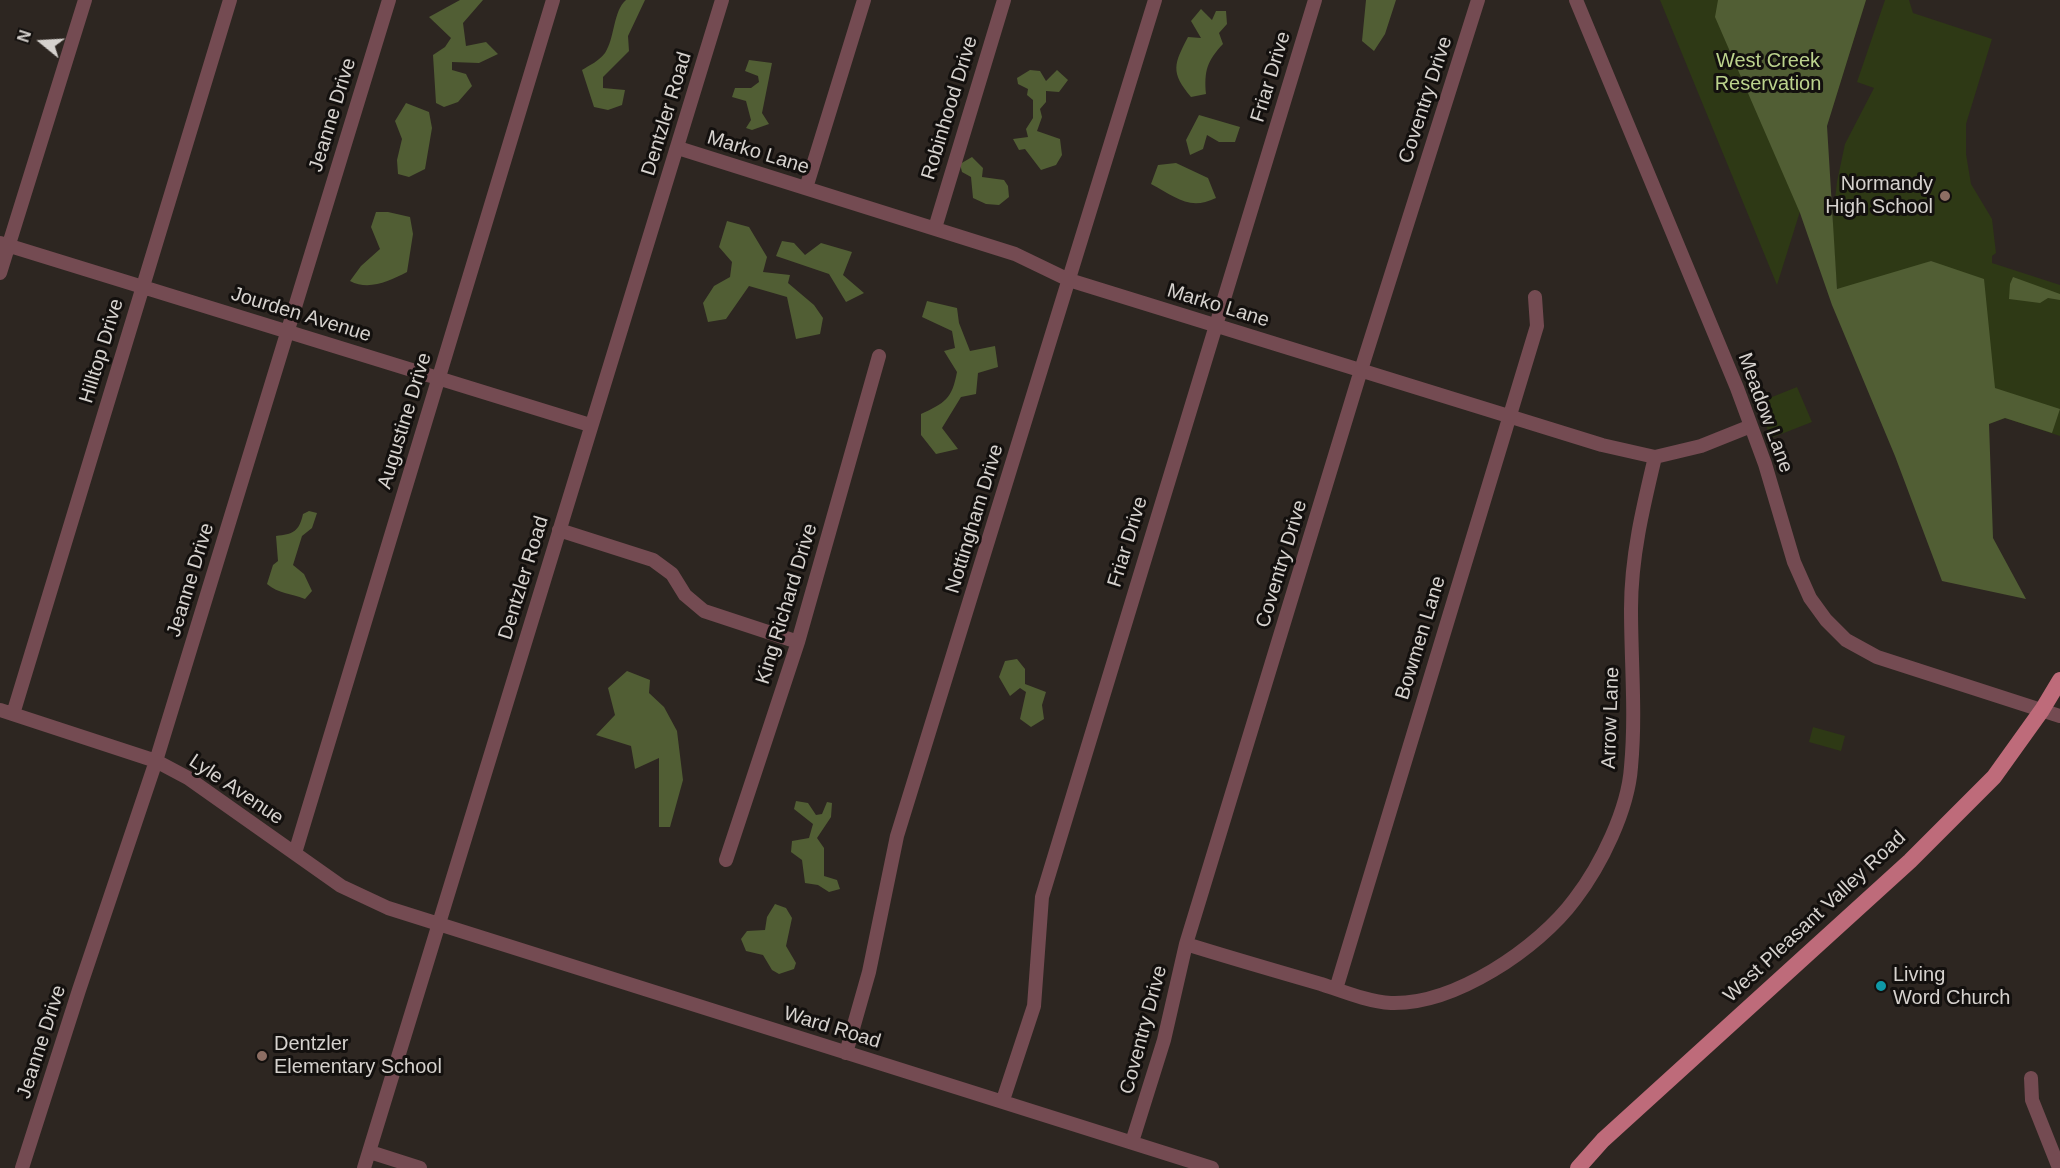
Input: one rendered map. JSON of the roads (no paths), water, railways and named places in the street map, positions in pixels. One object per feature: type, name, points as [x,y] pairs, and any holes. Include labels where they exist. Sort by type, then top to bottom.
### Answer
[{"type":"main road","name":"West Pleasant Valley Road","points":[[1578,1168],[1603,1140],[1918,852],[1994,777],[2042,710],[2060,680]]},
{"type":"street","points":[[0,273],[4,244],[85,0]]},
{"type":"street","name":"Hilltop Drive","points":[[7,712],[230,0]]},
{"type":"street","name":"Jeanne Drive","points":[[22,1168],[156,761],[389,0]]},
{"type":"street","name":"Augustine Drive","points":[[295,853],[553,0]]},
{"type":"street","name":"Dentzler Road","points":[[364,1168],[722,0]]},
{"type":"street","points":[[806,188],[864,0]]},
{"type":"street","name":"Robinhood Drive","points":[[934,228],[1004,0]]},
{"type":"street","name":"Nottingham Drive","points":[[846,1053],[869,972],[897,836],[1155,0]]},
{"type":"street","name":"Friar Drive","points":[[1003,1100],[1034,1005],[1042,897],[1315,0]]},
{"type":"street","name":"Coventry Drive","points":[[1132,1142],[1164,1040],[1186,944],[1361,370],[1478,0]]},
{"type":"street","name":"Meadow Lane","points":[[1576,0],[1751,426],[1794,562],[1810,598],[1826,620],[1846,640],[1877,657],[2060,716]]},
{"type":"street","name":"Marko Lane","points":[[678,148],[1014,254],[1069,280],[1602,445],[1655,457],[1701,446],[1751,426]]},
{"type":"street","name":"Jourden Avenue","points":[[4,244],[590,426]]},
{"type":"street","name":"Bowmen Lane","points":[[1336,989],[1537,326],[1535,297]]},
{"type":"street","name":"King Richard Drive","points":[[726,860],[798,642],[879,356]]},
{"type":"street","name":"Arrow Lane","points":[[1186,944],[1390,1003],[1441,996],[1479,979],[1548,928],[1575,900],[1600,860],[1619,814],[1631,770],[1634,694],[1631,608],[1634,556],[1655,457]]},
{"type":"street","points":[[559,530],[653,560],[672,574],[685,595],[704,611],[798,642]]},
{"type":"street","name":"Lyle Avenue","points":[[7,712],[156,761],[188,778],[342,885],[388,908],[440,924]]},
{"type":"street","name":"Ward Road","points":[[440,924],[846,1053],[1003,1100],[1212,1168]]},
{"type":"street","points":[[2031,1078],[2032,1100],[2058,1159]]},
{"type":"street","points":[[370,1152],[420,1168]]},
{"type":"place","name":"Normandy High School","points":[[1945,196]]},
{"type":"place","name":"Living Word Church","points":[[1881,986]]},
{"type":"place","name":"Dentzler Elementary School","points":[[262,1056]]},
{"type":"park label","name":"West Creek Reservation","points":[[1768,72]]}]
